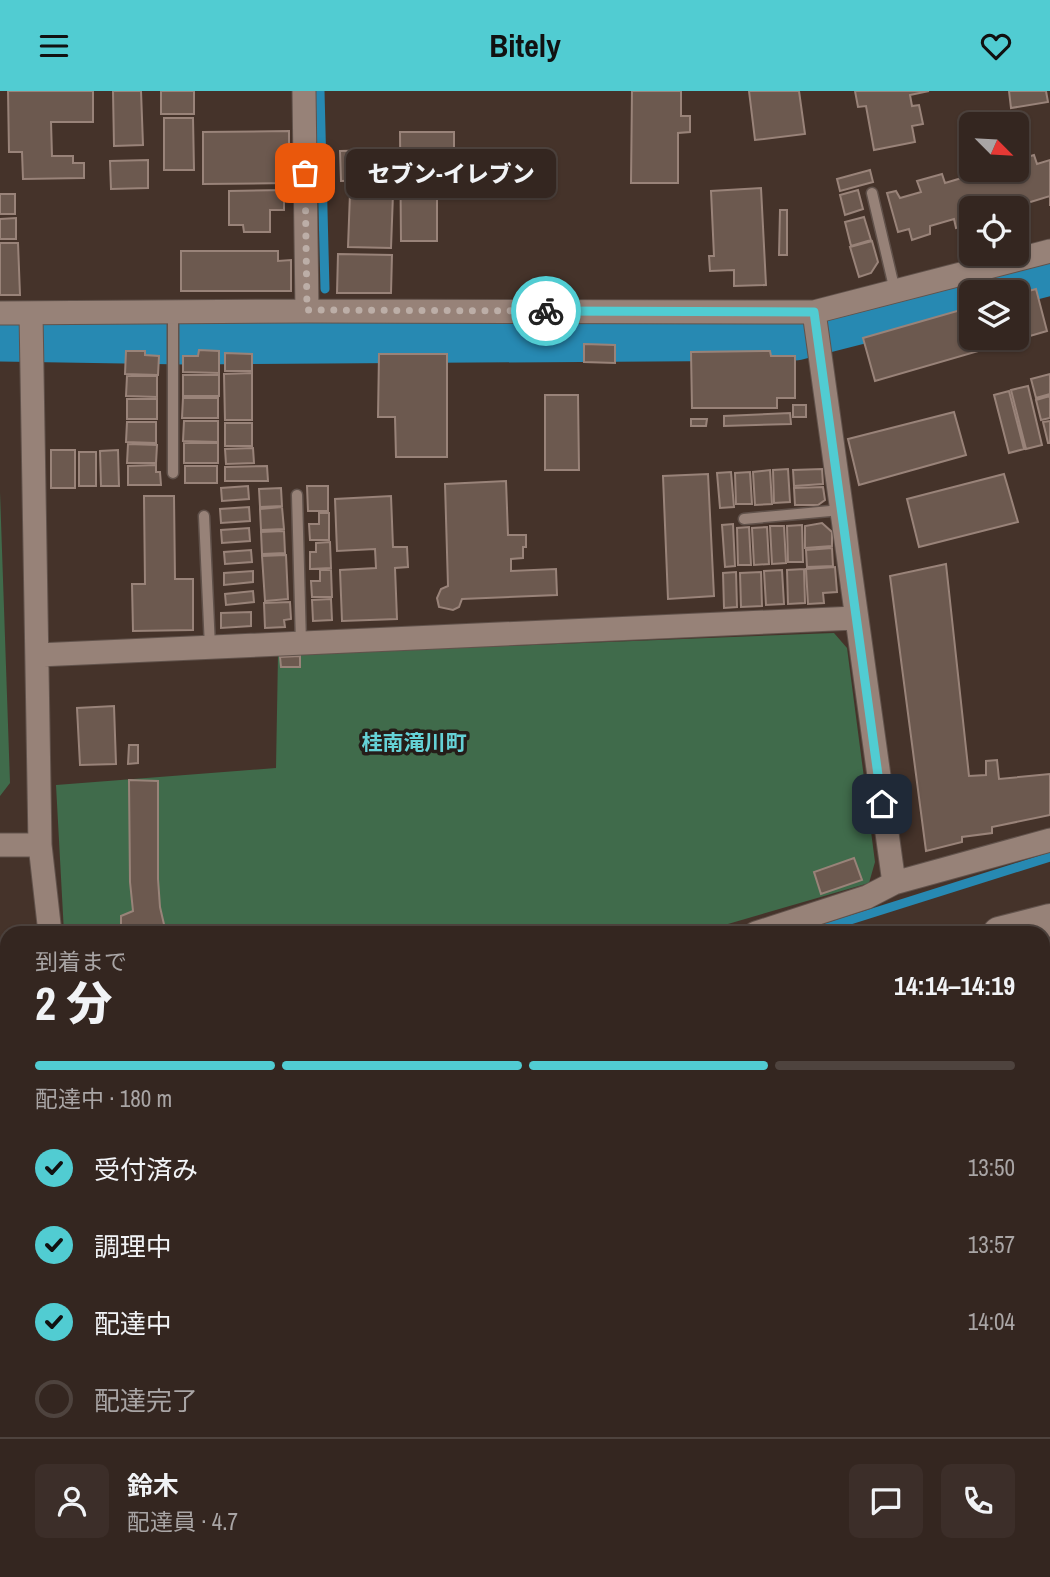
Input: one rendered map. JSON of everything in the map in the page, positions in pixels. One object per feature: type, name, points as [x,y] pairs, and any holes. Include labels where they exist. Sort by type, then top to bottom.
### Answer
[{"type":"main road","points":[[1029,926],[1050,921]]},
{"type":"street","points":[[304,91],[307,310]]},
{"type":"street","points":[[0,313],[31,329],[307,310],[815,316],[895,291],[1050,251]]},
{"type":"street","points":[[815,316],[894,883]]},
{"type":"street","points":[[31,329],[40,845],[49,926]]},
{"type":"street","points":[[38,655],[855,618]]},
{"type":"street","points":[[778,926],[867,897],[894,883],[1050,840]]},
{"type":"street","points":[[0,845],[40,845]]},
{"type":"lane","points":[[872,193],[895,291]]},
{"type":"lane","points":[[173,321],[173,473]]},
{"type":"lane","points":[[297,495],[301,643]]},
{"type":"lane","points":[[744,519],[841,510]]},
{"type":"lane","points":[[204,516],[210,647]]},
{"type":"green space","points":[[0,492],[10,783],[0,796]]},
{"type":"green space","points":[[834,633],[847,648],[875,862],[869,883],[721,926],[64,926],[56,785],[276,768],[278,655]]},
{"type":"building","points":[[8,91],[93,91],[93,122],[51,122],[52,156],[73,156],[73,163],[84,163],[84,178],[23,179],[22,152],[9,152]]},
{"type":"building","points":[[113,91],[141,91],[143,145],[114,146]]},
{"type":"building","points":[[161,91],[194,91],[194,114],[161,114]]},
{"type":"building","points":[[632,91],[681,91],[681,116],[690,116],[690,132],[678,133],[678,183],[631,183]]},
{"type":"building","points":[[749,91],[799,91],[805,134],[755,140]]},
{"type":"building","points":[[855,91],[929,91],[910,95],[912,106],[919,105],[923,124],[912,126],[915,142],[874,150],[866,106],[858,107]]},
{"type":"building","points":[[1009,91],[1046,91],[1048,102],[1011,108]]},
{"type":"building","points":[[164,118],[193,118],[194,170],[164,170]]},
{"type":"building","points":[[289,131],[289,183],[203,184],[203,132]]},
{"type":"building","points":[[400,132],[454,132],[454,183],[437,183],[437,241],[401,241]]},
{"type":"building","points":[[383,150],[384,180],[341,181],[340,151]]},
{"type":"building","points":[[1034,155],[1037,164],[1050,160],[1050,196],[1029,202],[1029,196],[959,196],[959,227],[956,228],[954,219],[930,226],[930,234],[912,240],[909,229],[898,232],[887,193],[896,191],[900,198],[921,192],[917,181],[942,174],[945,183],[959,179],[959,182],[1029,182],[1029,156]]},
{"type":"building","points":[[148,160],[148,188],[111,189],[110,161]]},
{"type":"building","points":[[870,170],[873,182],[840,191],[837,179]]},
{"type":"building","points":[[761,188],[766,285],[734,286],[734,270],[710,271],[709,256],[714,256],[711,191]]},
{"type":"building","points":[[284,190],[284,210],[270,210],[270,232],[244,232],[243,225],[229,225],[229,191]]},
{"type":"building","points":[[858,190],[863,209],[845,215],[840,195]]},
{"type":"building","points":[[350,193],[393,194],[391,248],[348,247]]},
{"type":"building","points":[[0,194],[15,194],[15,214],[0,214]]},
{"type":"building","points":[[780,210],[787,210],[787,255],[779,255]]},
{"type":"building","points":[[864,217],[871,240],[851,246],[845,222]]},
{"type":"building","points":[[16,218],[16,239],[0,239],[0,219]]},
{"type":"building","points":[[872,241],[878,262],[871,273],[859,277],[850,247]]},
{"type":"building","points":[[0,243],[18,243],[20,295],[0,295]]},
{"type":"building","points":[[181,251],[278,251],[278,261],[291,260],[291,291],[181,291]]},
{"type":"building","points":[[338,254],[392,255],[391,293],[337,293]]},
{"type":"building","points":[[1036,289],[1047,331],[1029,336],[1029,291]]},
{"type":"building","points":[[959,310],[959,350],[982,350],[875,381],[863,338]]},
{"type":"building","points":[[584,344],[615,345],[615,363],[584,362]]},
{"type":"building","points":[[199,350],[219,351],[219,373],[183,372],[183,356],[198,356]]},
{"type":"building","points":[[126,351],[145,351],[145,355],[159,356],[158,375],[125,374]]},
{"type":"building","points":[[770,351],[771,356],[795,356],[795,398],[777,398],[777,408],[692,408],[691,352]]},
{"type":"building","points":[[225,353],[252,354],[252,371],[225,371]]},
{"type":"building","points":[[379,354],[447,354],[447,457],[396,457],[395,417],[378,417]]},
{"type":"building","points":[[252,373],[252,420],[225,420],[224,374]]},
{"type":"building","points":[[1050,374],[1050,394],[1036,398],[1031,379]]},
{"type":"building","points":[[183,375],[219,375],[219,396],[183,396]]},
{"type":"building","points":[[127,376],[157,376],[157,397],[126,396]]},
{"type":"building","points":[[1028,386],[1042,445],[1026,449],[1011,390]]},
{"type":"building","points":[[1009,391],[1024,449],[1009,453],[994,395]]},
{"type":"building","points":[[545,395],[578,395],[579,470],[545,470]]},
{"type":"building","points":[[1050,396],[1050,418],[1041,420],[1036,400]]},
{"type":"building","points":[[183,398],[218,398],[218,418],[182,418]]},
{"type":"building","points":[[127,399],[157,399],[157,419],[127,419]]},
{"type":"building","points":[[793,405],[806,405],[806,417],[793,417]]},
{"type":"building","points":[[954,412],[966,455],[859,485],[848,439]]},
{"type":"building","points":[[790,413],[791,424],[724,426],[724,416]]},
{"type":"building","points":[[691,419],[707,419],[706,426],[691,426]]},
{"type":"building","points":[[184,421],[218,421],[218,442],[183,441]]},
{"type":"building","points":[[1050,421],[1050,443],[1048,443],[1043,422]]},
{"type":"building","points":[[127,422],[156,422],[156,443],[126,442]]},
{"type":"building","points":[[225,423],[252,423],[252,446],[225,446]]},
{"type":"building","points":[[184,443],[218,443],[218,463],[184,463]]},
{"type":"building","points":[[128,444],[157,445],[156,463],[127,463]]},
{"type":"building","points":[[253,448],[254,463],[226,464],[225,449]]},
{"type":"building","points":[[51,450],[75,450],[75,488],[51,488]]},
{"type":"building","points":[[118,450],[119,486],[101,486],[100,451]]},
{"type":"building","points":[[79,452],[96,452],[96,486],[79,486]]},
{"type":"building","points":[[156,465],[156,472],[160,472],[161,485],[128,485],[128,466]]},
{"type":"building","points":[[185,466],[217,466],[217,483],[185,483]]},
{"type":"building","points":[[267,466],[268,481],[225,481],[225,467]]},
{"type":"building","points":[[788,469],[790,502],[774,503],[773,470]]},
{"type":"building","points":[[822,469],[823,484],[794,486],[793,470]]},
{"type":"building","points":[[770,470],[772,504],[755,505],[753,472]]},
{"type":"building","points":[[731,472],[734,507],[720,508],[717,473]]},
{"type":"building","points":[[750,472],[752,504],[736,504],[735,473]]},
{"type":"building","points":[[708,474],[714,596],[668,599],[663,476]]},
{"type":"building","points":[[1004,474],[1018,522],[919,547],[907,499]]},
{"type":"building","points":[[506,481],[508,535],[526,535],[523,558],[511,559],[511,571],[556,569],[557,595],[462,599],[459,607],[453,610],[439,607],[437,598],[441,589],[448,586],[445,484]]},
{"type":"building","points":[[248,486],[249,499],[222,501],[221,488]]},
{"type":"building","points":[[307,486],[328,486],[328,511],[308,511]]},
{"type":"building","points":[[823,487],[825,500],[818,505],[795,505],[794,488]]},
{"type":"building","points":[[281,488],[282,506],[260,507],[259,489]]},
{"type":"building","points":[[144,496],[174,496],[175,579],[193,579],[193,630],[133,631],[132,584],[145,584]]},
{"type":"building","points":[[391,496],[393,547],[407,547],[408,567],[395,568],[397,619],[342,621],[340,570],[376,568],[375,549],[337,551],[335,499]]},
{"type":"building","points":[[249,507],[250,521],[221,523],[220,509]]},
{"type":"building","points":[[282,507],[284,529],[261,530],[260,509]]},
{"type":"building","points":[[319,513],[329,513],[329,540],[310,540],[309,524],[319,524]]},
{"type":"building","points":[[822,523],[832,532],[832,546],[805,548],[805,526]]},
{"type":"building","points":[[733,524],[735,566],[725,567],[722,525]]},
{"type":"building","points":[[802,525],[803,562],[788,562],[787,526]]},
{"type":"building","points":[[770,526],[784,526],[786,563],[772,564]]},
{"type":"building","points":[[749,527],[751,565],[738,565],[737,528]]},
{"type":"building","points":[[767,527],[769,564],[754,565],[752,528]]},
{"type":"building","points":[[249,528],[250,541],[222,543],[221,530]]},
{"type":"building","points":[[284,531],[285,553],[262,554],[261,532]]},
{"type":"building","points":[[330,542],[331,568],[310,569],[310,552],[316,552],[316,543]]},
{"type":"building","points":[[832,548],[833,566],[807,567],[806,550]]},
{"type":"building","points":[[251,550],[252,562],[225,564],[224,552]]},
{"type":"building","points":[[286,555],[288,599],[265,601],[262,556]]},
{"type":"building","points":[[946,564],[969,776],[986,775],[986,761],[997,760],[999,779],[1050,774],[1050,815],[992,827],[992,833],[962,837],[962,842],[926,851],[890,576]]},
{"type":"building","points":[[835,567],[837,592],[823,593],[824,603],[808,604],[806,569]]},
{"type":"building","points":[[804,569],[805,603],[788,604],[787,570]]},
{"type":"building","points":[[320,570],[331,570],[332,597],[312,597],[311,581],[320,581]]},
{"type":"building","points":[[782,570],[784,604],[766,605],[764,571]]},
{"type":"building","points":[[253,571],[253,582],[224,585],[224,573]]},
{"type":"building","points":[[736,572],[737,607],[724,608],[723,573]]},
{"type":"building","points":[[761,572],[762,606],[741,607],[740,573]]},
{"type":"building","points":[[253,591],[254,602],[226,605],[225,594]]},
{"type":"building","points":[[331,599],[332,620],[313,621],[312,600]]},
{"type":"building","points":[[290,602],[291,619],[284,620],[285,627],[265,628],[264,603]]},
{"type":"building","points":[[251,612],[251,626],[221,628],[221,613]]},
{"type":"building","points":[[300,656],[300,667],[281,667],[280,657]]},
{"type":"building","points":[[114,706],[116,764],[80,765],[77,708]]},
{"type":"building","points":[[129,745],[138,745],[138,763],[128,764]]},
{"type":"building","points":[[129,780],[158,781],[158,879],[164,926],[117,926],[121,925],[121,916],[133,911],[130,882]]},
{"type":"building","points":[[854,858],[862,880],[821,894],[814,872]]},
{"type":"waterway","points":[[320,91],[325,289]]},
{"type":"waterway","points":[[0,336],[186,339],[795,335],[1050,270]]},
{"type":"waterway","points":[[831,926],[1050,857]]},
{"type":"way so far","points":[[305,173],[307,310],[546,311]]},
{"type":"place","name":"セブン-イレブン","points":[[305,173]]},
{"type":"district","name":"桂南滝川町","points":[[414,743]]},
{"type":"route","points":[[546,311],[814,312],[882,804]]}]
